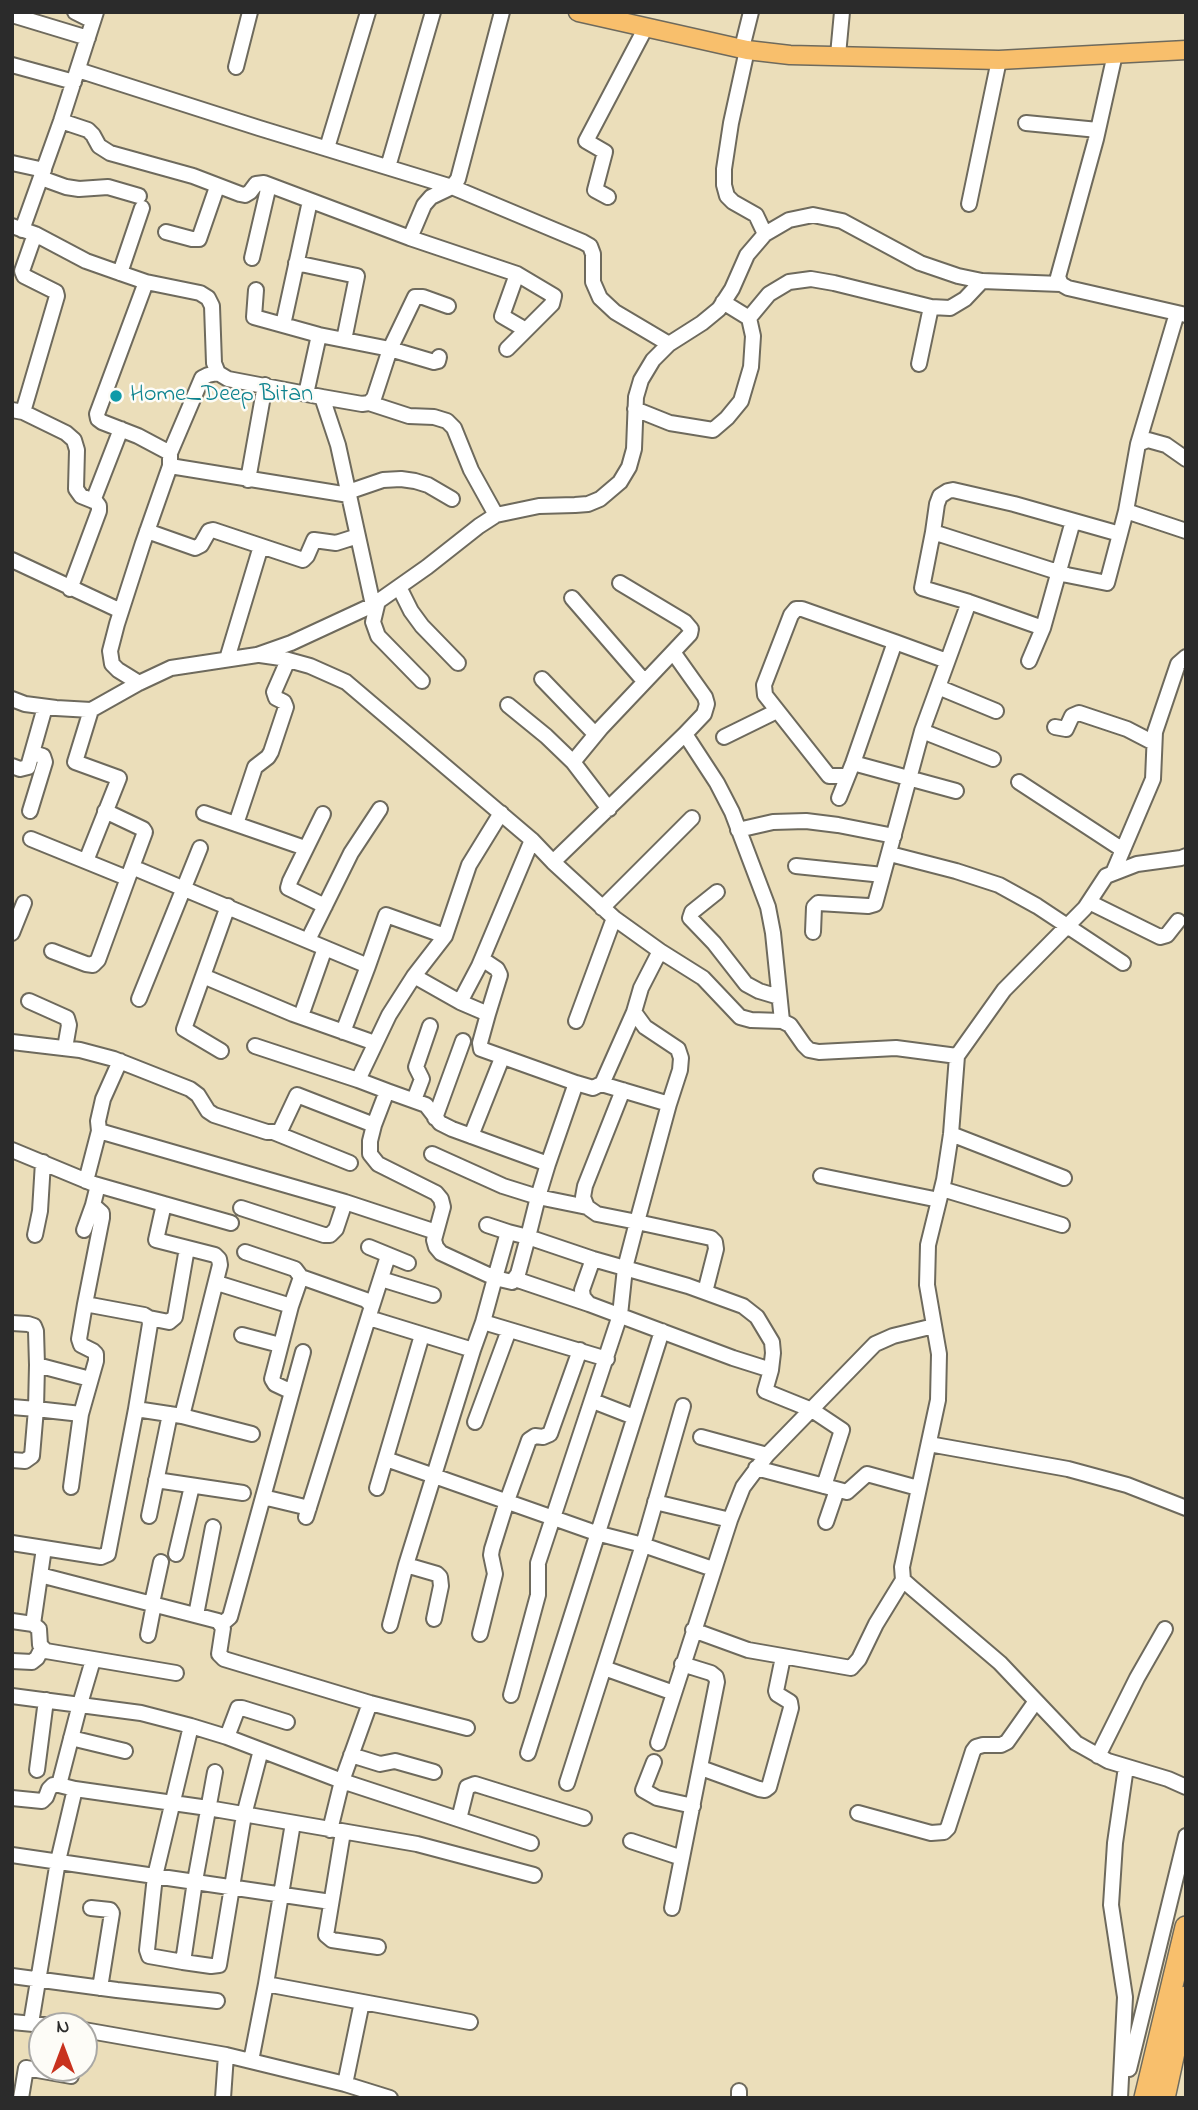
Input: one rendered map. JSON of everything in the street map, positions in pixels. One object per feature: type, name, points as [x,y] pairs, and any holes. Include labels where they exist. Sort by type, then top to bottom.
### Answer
[{"type":"highway","points":[[1145,2098],[1186,1927]]},
{"type":"highway","points":[[1164,2098],[1182,2037],[1186,1997]]},
{"type":"main road","points":[[578,12],[597,14],[744,49],[790,55],[999,60],[1186,50]]},
{"type":"street","points":[[70,589],[100,506],[81,496],[76,489],[77,450],[74,440],[66,433],[18,411],[57,296],[56,292],[24,276],[23,230],[94,17],[75,12]]},
{"type":"street","points":[[236,66],[250,12]]},
{"type":"street","points":[[327,148],[368,12]]},
{"type":"street","points":[[388,166],[433,12]]},
{"type":"street","points":[[411,238],[424,205],[431,197],[453,187],[458,178],[502,12]]},
{"type":"street","points":[[751,12],[731,123],[724,184],[727,196],[756,215],[765,234]]},
{"type":"street","points":[[838,55],[842,12]]},
{"type":"street","points":[[12,15],[88,38]]},
{"type":"street","points":[[608,197],[595,190],[605,152],[586,141],[646,27]]},
{"type":"street","points":[[1060,284],[1058,271],[1098,130],[1115,54]]},
{"type":"street","points":[[970,204],[999,60]]},
{"type":"street","points":[[12,65],[76,76],[453,187],[590,246],[593,254],[593,282],[600,298],[615,312],[669,344]]},
{"type":"street","points":[[61,121],[88,130],[103,150],[193,176],[245,195],[259,182],[517,274],[549,293],[554,299],[507,349]]},
{"type":"street","points":[[1026,123],[1098,130]]},
{"type":"street","points":[[12,163],[43,174],[66,187],[108,187],[140,202],[120,274]]},
{"type":"street","points":[[252,258],[269,185]]},
{"type":"street","points":[[166,232],[199,239],[217,187]]},
{"type":"street","points":[[283,325],[310,201]]},
{"type":"street","points":[[12,699],[44,707],[91,710],[171,668],[257,655],[291,643],[376,603],[496,515],[539,506],[588,504],[609,493],[629,467],[634,449],[635,409],[641,380],[653,360],[669,344],[719,309],[747,256],[765,234],[789,220],[813,215],[842,221],[920,263],[982,281],[1060,284],[1087,294],[1181,314],[1138,444],[1126,511],[1107,583],[1059,573],[933,532]]},
{"type":"street","points":[[23,230],[86,261],[120,274],[200,293],[208,298],[212,306],[214,363],[218,373],[228,379],[362,404],[369,403],[409,416],[434,417],[447,421],[454,428],[471,470],[496,515]]},
{"type":"street","points":[[296,263],[357,276],[344,340]]},
{"type":"street","points":[[517,274],[502,316],[526,330]]},
{"type":"street","points":[[749,318],[769,294],[789,282],[811,279],[931,307],[950,308],[965,299],[982,281]]},
{"type":"street","points":[[146,282],[98,409],[98,419],[138,436],[170,460],[248,480],[349,494],[383,480],[401,479],[428,485],[452,499]]},
{"type":"street","points":[[256,290],[254,317],[434,362],[438,361],[439,357]]},
{"type":"street","points":[[369,403],[374,398],[390,349],[415,297],[423,297],[448,306]]},
{"type":"street","points":[[635,409],[670,423],[713,430],[741,401],[751,368],[753,336],[749,318],[723,302]]},
{"type":"street","points":[[919,365],[931,307]]},
{"type":"street","points":[[306,394],[319,335]]},
{"type":"street","points":[[139,683],[112,664],[110,652],[170,460],[202,379],[218,373]]},
{"type":"street","points":[[248,480],[265,385]]},
{"type":"street","points":[[322,397],[338,445],[376,603],[373,622],[378,636],[422,681]]},
{"type":"street","points":[[93,501],[121,429]]},
{"type":"street","points":[[1138,444],[1148,440],[1166,444],[1186,458]]},
{"type":"street","points":[[1043,628],[922,588],[940,496],[953,490],[1120,534]]},
{"type":"street","points":[[1126,511],[1186,531]]},
{"type":"street","points":[[1029,661],[1043,628],[1073,521]]},
{"type":"street","points":[[147,531],[194,548],[201,545],[209,531],[213,530],[303,560],[314,540],[336,543],[358,536]]},
{"type":"street","points":[[227,659],[261,546]]},
{"type":"street","points":[[12,560],[121,611]]},
{"type":"street","points":[[573,762],[595,734],[690,634],[689,625],[620,583]]},
{"type":"street","points":[[399,587],[422,626],[458,663]]},
{"type":"street","points":[[572,598],[645,681]]},
{"type":"street","points":[[813,932],[816,904],[875,904],[922,731],[969,602]]},
{"type":"street","points":[[947,661],[796,609],[791,615],[764,685],[765,695],[829,776],[850,770],[908,778],[956,791]]},
{"type":"street","points":[[839,798],[895,642]]},
{"type":"street","points":[[553,862],[704,714],[707,704],[705,696],[673,652]]},
{"type":"street","points":[[257,655],[310,666],[346,682],[532,840],[602,908],[660,951],[703,978],[740,1017],[782,1021],[790,1025],[809,1050],[820,1052],[896,1048],[957,1056]]},
{"type":"street","points":[[1113,873],[1153,779],[1155,732],[1178,664],[1186,657]]},
{"type":"street","points":[[236,824],[255,767],[271,752],[286,707],[284,702],[274,695],[288,660]]},
{"type":"street","points":[[541,679],[595,734]]},
{"type":"street","points":[[938,687],[996,711]]},
{"type":"street","points":[[508,705],[573,762],[609,808]]},
{"type":"street","points":[[12,766],[20,769],[28,767],[44,707]]},
{"type":"street","points":[[86,862],[119,778],[75,762],[91,710]]},
{"type":"street","points":[[724,737],[777,711]]},
{"type":"street","points":[[1055,727],[1066,729],[1072,716],[1079,713],[1127,729],[1154,743]]},
{"type":"street","points":[[922,731],[993,760]]},
{"type":"street","points":[[685,734],[718,783],[768,906],[782,1021]]},
{"type":"street","points":[[30,811],[45,762],[43,756],[33,753]]},
{"type":"street","points":[[1019,782],[1123,850]]},
{"type":"street","points":[[307,940],[351,853],[380,809]]},
{"type":"street","points":[[52,951],[86,964],[93,965],[98,960],[145,832],[105,811]]},
{"type":"street","points":[[204,813],[305,848]]},
{"type":"street","points":[[358,1080],[389,1015],[414,976],[445,936],[469,865],[501,813]]},
{"type":"street","points":[[323,814],[288,888],[325,906]]},
{"type":"street","points":[[602,908],[692,818]]},
{"type":"street","points":[[738,830],[773,822],[806,821],[894,836]]},
{"type":"street","points":[[31,839],[86,862],[184,888],[368,966]]},
{"type":"street","points":[[460,1002],[482,959],[532,840]]},
{"type":"street","points":[[139,999],[200,848]]},
{"type":"street","points":[[890,854],[956,871],[999,886],[1067,925],[1123,963]]},
{"type":"street","points":[[694,1630],[748,1650],[851,1668],[856,1665],[876,1624],[903,1580],[902,1567],[929,1444],[938,1388],[939,1354],[927,1285],[928,1245],[951,1134],[957,1056],[1004,990],[1089,902],[1106,876],[1137,864],[1186,856]]},
{"type":"street","points":[[796,866],[884,875]]},
{"type":"street","points":[[717,892],[692,912],[690,918],[714,943],[746,984],[779,998]]},
{"type":"street","points":[[1089,902],[1160,937],[1167,935],[1178,921]]},
{"type":"street","points":[[12,933],[24,903]]},
{"type":"street","points":[[221,1051],[184,1029],[228,906]]},
{"type":"street","points":[[343,1032],[386,915],[445,936]]},
{"type":"street","points":[[576,1021],[614,918]]},
{"type":"street","points":[[301,1016],[325,948]]},
{"type":"street","points":[[602,1084],[634,1012],[641,988],[660,951]]},
{"type":"street","points":[[482,959],[500,975],[481,1049],[593,1088],[602,1084],[669,1104]]},
{"type":"street","points":[[203,976],[376,1043]]},
{"type":"street","points":[[414,976],[460,1002],[488,1014]]},
{"type":"street","points":[[29,1001],[67,1018],[69,1025],[65,1048]]},
{"type":"street","points":[[511,1695],[538,1595],[538,1563],[621,1315],[625,1268],[680,1070],[681,1058],[678,1049],[645,1027],[634,1012]]},
{"type":"street","points":[[414,1100],[422,1079],[415,1067],[430,1026]]},
{"type":"street","points":[[435,1118],[463,1041]]},
{"type":"street","points":[[12,1042],[80,1050],[120,1061],[190,1089],[214,1115],[273,1132],[350,1163]]},
{"type":"street","points":[[255,1046],[414,1100],[426,1105],[440,1124],[548,1164]]},
{"type":"street","points":[[471,1136],[502,1058]]},
{"type":"street","points":[[84,1230],[93,1205],[92,1183],[98,1121],[103,1099],[120,1061]]},
{"type":"street","points":[[515,1279],[548,1164],[576,1083]]},
{"type":"street","points":[[587,1207],[583,1197],[585,1186],[623,1090]]},
{"type":"street","points":[[387,1091],[374,1125],[370,1154],[378,1164],[436,1193],[442,1199],[443,1207],[436,1233],[436,1247],[441,1253],[495,1278],[507,1282],[515,1279],[771,1370]]},
{"type":"street","points":[[273,1132],[281,1129],[298,1095],[374,1125]]},
{"type":"street","points":[[99,1131],[345,1202],[436,1233]]},
{"type":"street","points":[[951,1134],[1064,1178]]},
{"type":"street","points":[[12,1150],[92,1183],[230,1223]]},
{"type":"street","points":[[432,1154],[483,1178],[538,1197],[587,1207],[597,1214],[711,1238],[715,1242],[716,1250],[705,1292]]},
{"type":"street","points":[[35,1236],[40,1211],[43,1162]]},
{"type":"street","points":[[821,1175],[940,1194],[1062,1225]]},
{"type":"street","points":[[241,1208],[330,1235],[336,1229],[345,1202]]},
{"type":"street","points":[[149,1516],[156,1480],[217,1283],[220,1265],[215,1255],[156,1240],[164,1204]]},
{"type":"street","points":[[71,1488],[81,1414],[96,1362],[96,1354],[81,1345],[79,1339],[102,1218],[102,1213],[93,1205]]},
{"type":"street","points":[[487,1226],[705,1292],[743,1306],[757,1317],[772,1342],[771,1370],[765,1391],[812,1410],[842,1430],[826,1522]]},
{"type":"street","points":[[390,1625],[406,1565],[484,1322],[508,1232]]},
{"type":"street","points":[[369,1247],[408,1263]]},
{"type":"street","points":[[85,1304],[169,1322],[175,1317],[187,1248]]},
{"type":"street","points":[[245,1252],[295,1269],[301,1277],[366,1300],[371,1312],[422,1335],[473,1350]]},
{"type":"street","points":[[263,1497],[308,1513],[388,1256]]},
{"type":"street","points":[[589,1304],[583,1297],[582,1290],[593,1259]]},
{"type":"street","points":[[292,1392],[275,1384],[272,1379],[301,1277]]},
{"type":"street","points":[[381,1279],[433,1295]]},
{"type":"street","points":[[217,1283],[292,1306]]},
{"type":"street","points":[[12,1543],[106,1556],[136,1409],[149,1318]]},
{"type":"street","points":[[484,1322],[607,1359]]},
{"type":"street","points":[[12,1323],[34,1326],[37,1365],[32,1456],[25,1461],[12,1460]]},
{"type":"street","points":[[658,1744],[713,1569],[743,1487],[767,1455],[875,1344],[893,1336],[934,1326]]},
{"type":"street","points":[[475,1422],[509,1330]]},
{"type":"street","points":[[528,1753],[662,1331]]},
{"type":"street","points":[[242,1335],[280,1345]]},
{"type":"street","points":[[377,1488],[422,1335]]},
{"type":"street","points":[[480,1634],[495,1574],[491,1555],[507,1501],[529,1440],[535,1436],[548,1437],[550,1434],[580,1350]]},
{"type":"street","points":[[222,1624],[230,1617],[303,1352]]},
{"type":"street","points":[[37,1365],[90,1379]]},
{"type":"street","points":[[593,1401],[634,1416]]},
{"type":"street","points":[[567,1783],[643,1545],[683,1406]]},
{"type":"street","points":[[12,1407],[81,1414]]},
{"type":"street","points":[[136,1409],[176,1415],[252,1434]]},
{"type":"street","points":[[701,1437],[767,1455]]},
{"type":"street","points":[[929,1444],[1068,1469],[1127,1485],[1186,1508]]},
{"type":"street","points":[[386,1459],[596,1532],[713,1569]]},
{"type":"street","points":[[756,1468],[847,1492],[867,1474],[918,1488]]},
{"type":"street","points":[[156,1480],[243,1493]]},
{"type":"street","points":[[176,1553],[192,1486]]},
{"type":"street","points":[[655,1502],[730,1520]]},
{"type":"street","points":[[196,1615],[213,1527]]},
{"type":"street","points":[[33,1625],[44,1548]]},
{"type":"street","points":[[148,1636],[161,1562]]},
{"type":"street","points":[[406,1565],[440,1577],[435,1619]]},
{"type":"street","points":[[40,1575],[218,1621],[223,1628],[219,1654],[224,1659],[370,1703],[467,1728]]},
{"type":"street","points":[[903,1580],[1000,1663],[1076,1744],[1098,1756],[1186,1787]]},
{"type":"street","points":[[12,1621],[33,1625],[39,1629],[42,1648],[32,1662],[12,1661]]},
{"type":"street","points":[[1098,1756],[1165,1629]]},
{"type":"street","points":[[42,1648],[93,1660],[176,1673]]},
{"type":"street","points":[[701,1768],[759,1789],[765,1790],[769,1787],[791,1708],[790,1702],[777,1694],[776,1690],[783,1657]]},
{"type":"street","points":[[59,1785],[93,1660]]},
{"type":"street","points":[[672,1908],[717,1682],[711,1673],[682,1664]]},
{"type":"street","points":[[604,1668],[674,1693]]},
{"type":"street","points":[[12,1696],[141,1713],[191,1726],[342,1781],[531,1843]]},
{"type":"street","points":[[37,1770],[46,1700]]},
{"type":"street","points":[[858,1813],[932,1833],[944,1832],[948,1828],[972,1751],[983,1745],[1001,1745],[1007,1742],[1036,1701]]},
{"type":"street","points":[[370,1703],[342,1781],[331,1902],[325,1931],[328,1939],[378,1947]]},
{"type":"street","points":[[227,1737],[238,1708],[287,1722]]},
{"type":"street","points":[[191,1726],[155,1876],[147,1954],[183,1962],[219,1965],[244,1815],[261,1751]]},
{"type":"street","points":[[71,1738],[125,1751]]},
{"type":"street","points":[[351,1755],[380,1764],[395,1761],[434,1772]]},
{"type":"street","points":[[654,1762],[643,1790],[657,1798],[693,1805]]},
{"type":"street","points":[[1121,2094],[1125,1997],[1111,1905],[1115,1843],[1126,1766]]},
{"type":"street","points":[[183,1962],[215,1772]]},
{"type":"street","points":[[459,1819],[467,1787],[475,1784],[584,1818]]},
{"type":"street","points":[[12,1798],[42,1801],[53,1785],[59,1785],[428,1847],[534,1875]]},
{"type":"street","points":[[32,2012],[58,1861],[75,1789]]},
{"type":"street","points":[[251,2061],[293,1823]]},
{"type":"street","points":[[1121,2094],[1186,1836]]},
{"type":"street","points":[[631,1841],[682,1858]]},
{"type":"street","points":[[12,1855],[331,1902]]},
{"type":"street","points":[[91,1908],[110,1910],[112,1913],[100,1988]]},
{"type":"street","points":[[12,1976],[217,2001]]},
{"type":"street","points":[[266,1984],[470,2022]]},
{"type":"street","points":[[345,2084],[362,2003]]},
{"type":"street","points":[[98,2032],[226,2055],[345,2084],[390,2098]]},
{"type":"street","points":[[223,2098],[226,2055]]},
{"type":"street","points":[[25,2097],[25,2070],[28,2068]]},
{"type":"place","name":"Home_Deep Bitan","points":[[116,396]]}]
